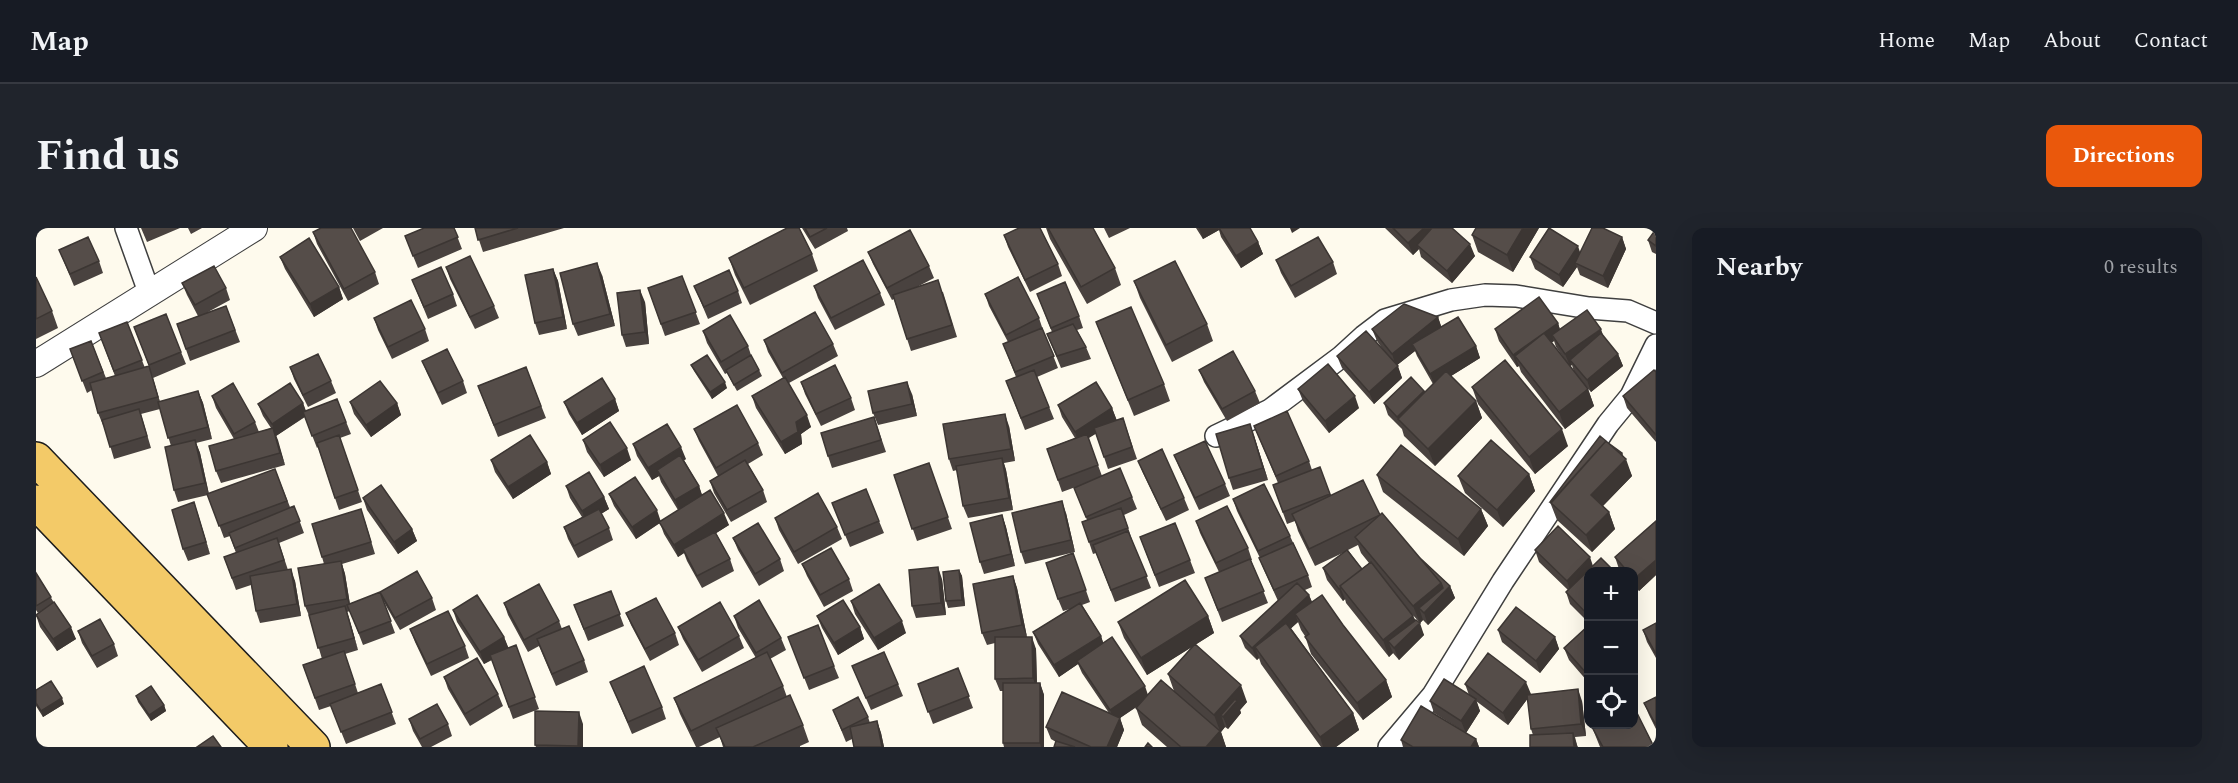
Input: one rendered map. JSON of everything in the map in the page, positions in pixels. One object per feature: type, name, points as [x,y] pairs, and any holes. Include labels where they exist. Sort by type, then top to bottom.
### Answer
[{"type":"main road","points":[[36,459],[313,747]]},
{"type":"main road","points":[[36,502],[271,747]]},
{"type":"street","points":[[126,228],[149,292]]},
{"type":"street","points":[[36,364],[254,228]]},
{"type":"street","points":[[1216,436],[1270,410],[1341,357],[1385,320],[1452,300],[1485,295],[1516,296],[1589,308],[1628,311],[1656,323]]},
{"type":"street","points":[[1389,747],[1433,695],[1503,581],[1608,424],[1631,396],[1656,345]]},
{"type":"building","points":[[321,228],[351,228],[375,272],[344,289],[313,232]]},
{"type":"building","points":[[424,228],[454,228],[458,237],[413,256],[405,236]]},
{"type":"building","points":[[475,228],[518,228],[478,240]]},
{"type":"building","points":[[787,228],[799,228],[812,254],[744,288],[729,258]]},
{"type":"building","points":[[805,228],[827,228],[810,237]]},
{"type":"building","points":[[1019,228],[1040,228],[1058,264],[1025,280],[1004,235]]},
{"type":"building","points":[[1048,228],[1093,228],[1115,268],[1081,287]]},
{"type":"building","points":[[1219,228],[1250,228],[1258,242],[1236,256]]},
{"type":"building","points":[[1393,228],[1424,228],[1408,243]]},
{"type":"building","points":[[1432,228],[1452,228],[1470,244],[1447,271],[1417,245]]},
{"type":"building","points":[[1476,228],[1523,228],[1507,255],[1472,235]]},
{"type":"building","points":[[1549,228],[1578,246],[1559,275],[1530,257]]},
{"type":"building","points":[[1592,228],[1603,228],[1622,237],[1603,276],[1575,263]]},
{"type":"building","points":[[1656,229],[1656,246],[1648,240]]},
{"type":"building","points":[[910,230],[929,266],[887,288],[868,252]]},
{"type":"building","points":[[88,237],[99,261],[70,274],[59,250]]},
{"type":"building","points":[[1318,237],[1333,262],[1291,286],[1276,260]]},
{"type":"building","points":[[309,238],[339,287],[310,304],[280,257]]},
{"type":"building","points":[[470,256],[494,306],[470,317],[446,267]]},
{"type":"building","points":[[863,260],[880,293],[831,318],[814,286]]},
{"type":"building","points":[[1175,261],[1207,324],[1166,345],[1134,281]]},
{"type":"building","points":[[597,263],[610,314],[573,324],[560,273]]},
{"type":"building","points":[[214,266],[226,288],[195,305],[182,283]]},
{"type":"building","points":[[441,267],[453,294],[424,307],[412,280]]},
{"type":"building","points":[[553,269],[563,317],[535,323],[525,275]]},
{"type":"building","points":[[729,270],[738,291],[704,307],[694,286]]},
{"type":"building","points":[[682,276],[696,312],[661,324],[648,288]]},
{"type":"building","points":[[36,277],[52,311],[36,319]]},
{"type":"building","points":[[1018,277],[1039,318],[1006,335],[985,294]]},
{"type":"building","points":[[938,280],[952,325],[907,339],[893,295]]},
{"type":"building","points":[[1065,282],[1079,316],[1051,328],[1037,294]]},
{"type":"building","points":[[640,290],[645,332],[622,335],[617,293]]},
{"type":"building","points":[[1539,297],[1558,323],[1513,355],[1495,329]]},
{"type":"building","points":[[411,300],[425,329],[388,347],[374,318]]},
{"type":"building","points":[[1404,304],[1438,317],[1392,354],[1372,329]]},
{"type":"building","points":[[226,306],[235,330],[186,349],[177,324]]},
{"type":"building","points":[[1131,307],[1164,384],[1128,400],[1096,322]]},
{"type":"building","points":[[1587,310],[1601,329],[1565,354],[1552,335]]},
{"type":"building","points":[[815,312],[833,344],[782,373],[764,340]]},
{"type":"building","points":[[166,314],[181,352],[149,365],[134,327]]},
{"type":"building","points":[[730,315],[748,346],[721,362],[703,331]]},
{"type":"building","points":[[1458,317],[1476,346],[1430,374],[1412,344]]},
{"type":"building","points":[[127,322],[142,360],[114,371],[99,333]]},
{"type":"building","points":[[1073,324],[1086,347],[1057,356],[1047,334]]},
{"type":"building","points":[[1042,328],[1054,356],[1015,372],[1003,344]]},
{"type":"building","points":[[1366,331],[1398,366],[1369,392],[1337,356]]},
{"type":"building","points":[[1544,333],[1588,389],[1559,412],[1515,356]]},
{"type":"building","points":[[1601,333],[1618,354],[1587,380],[1570,360]]},
{"type":"building","points":[[91,341],[103,372],[82,381],[70,349]]},
{"type":"building","points":[[447,349],[463,381],[438,393],[422,361]]},
{"type":"building","points":[[1233,351],[1255,391],[1222,409],[1199,370]]},
{"type":"building","points":[[318,354],[331,381],[303,395],[290,367]]},
{"type":"building","points":[[707,355],[725,382],[710,392],[691,365]]},
{"type":"building","points":[[751,355],[759,370],[734,385],[726,370]]},
{"type":"building","points":[[1505,360],[1562,429],[1529,457],[1472,387]]},
{"type":"building","points":[[1328,364],[1355,396],[1325,421],[1298,389]]},
{"type":"building","points":[[835,365],[851,398],[816,414],[801,382]]},
{"type":"building","points":[[149,366],[158,397],[98,413],[90,383]]},
{"type":"building","points":[[526,367],[541,406],[494,425],[478,386]]},
{"type":"building","points":[[1034,370],[1049,407],[1021,418],[1006,381]]},
{"type":"building","points":[[1654,370],[1656,372],[1656,435],[1623,396]]},
{"type":"building","points":[[1446,371],[1476,401],[1428,449],[1398,419]]},
{"type":"building","points":[[785,377],[807,415],[796,422],[798,432],[781,442],[752,396]]},
{"type":"building","points":[[1411,377],[1424,391],[1397,417],[1384,403]]},
{"type":"building","points":[[602,378],[615,399],[577,423],[564,402]]},
{"type":"building","points":[[380,381],[397,403],[366,425],[350,402]]},
{"type":"building","points":[[907,382],[912,404],[873,413],[868,391]]},
{"type":"building","points":[[1096,382],[1112,408],[1075,432],[1058,405]]},
{"type":"building","points":[[233,383],[255,422],[234,434],[212,396]]},
{"type":"building","points":[[290,383],[303,403],[272,424],[258,404]]},
{"type":"building","points":[[198,391],[208,427],[168,438],[158,402]]},
{"type":"building","points":[[337,399],[346,422],[312,436],[303,412]]},
{"type":"building","points":[[737,405],[758,443],[716,468],[694,429]]},
{"type":"building","points":[[139,409],[147,436],[110,447],[102,420]]},
{"type":"building","points":[[1287,411],[1309,461],[1276,476],[1254,426]]},
{"type":"building","points":[[1005,414],[1011,449],[949,459],[943,424]]},
{"type":"building","points":[[874,417],[881,440],[828,456],[821,433]]},
{"type":"building","points":[[1123,418],[1132,447],[1104,457],[1094,428]]},
{"type":"building","points":[[610,422],[627,448],[600,465],[583,440]]},
{"type":"building","points":[[667,424],[681,447],[648,468],[633,444]]},
{"type":"building","points":[[1250,424],[1263,468],[1229,478],[1216,434]]},
{"type":"building","points":[[273,428],[280,453],[216,471],[209,446]]},
{"type":"building","points":[[1087,434],[1098,465],[1058,480],[1047,449]]},
{"type":"building","points":[[339,435],[358,490],[335,498],[317,443]]},
{"type":"building","points":[[530,435],[547,462],[508,487],[491,460]]},
{"type":"building","points":[[1600,436],[1606,441],[1550,502]]},
{"type":"building","points":[[195,440],[205,483],[174,490],[165,447]]},
{"type":"building","points":[[1491,440],[1529,474],[1497,510],[1458,476]]},
{"type":"building","points":[[1205,441],[1225,484],[1195,498],[1174,455]]},
{"type":"building","points":[[1606,441],[1626,459],[1591,495],[1609,512],[1586,535],[1551,503]]},
{"type":"building","points":[[1401,445],[1481,509],[1458,539],[1377,475]]},
{"type":"building","points":[[1162,449],[1184,498],[1161,509],[1138,461]]},
{"type":"building","points":[[680,455],[699,486],[675,500],[657,470]]},
{"type":"building","points":[[1002,458],[1009,498],[963,506],[956,466]]},
{"type":"building","points":[[745,460],[763,490],[727,510],[710,481]]},
{"type":"building","points":[[929,463],[948,517],[912,529],[894,475]]},
{"type":"building","points":[[1320,467],[1330,494],[1283,512],[1273,485]]},
{"type":"building","points":[[1120,468],[1132,497],[1086,517],[1074,488]]},
{"type":"building","points":[[275,469],[287,501],[219,526],[207,494]]},
{"type":"building","points":[[589,472],[604,497],[582,511],[566,486]]},
{"type":"building","points":[[635,477],[657,510],[632,527],[609,494]]},
{"type":"building","points":[[1363,480],[1380,515],[1309,549],[1292,514]]},
{"type":"building","points":[[1264,484],[1290,536],[1258,551],[1233,499]]},
{"type":"building","points":[[381,485],[412,529],[394,542],[363,498]]},
{"type":"building","points":[[866,489],[879,521],[845,535],[832,503]]},
{"type":"building","points":[[710,490],[724,513],[674,545],[659,522]]},
{"type":"building","points":[[818,493],[837,527],[794,552],[775,518]]},
{"type":"building","points":[[1062,501],[1071,540],[1021,552],[1012,513]]},
{"type":"building","points":[[194,502],[206,542],[183,549],[172,510]]},
{"type":"building","points":[[294,506],[300,521],[235,548],[229,533]]},
{"type":"building","points":[[1227,506],[1248,548],[1216,563],[1196,521]]},
{"type":"building","points":[[1121,508],[1128,528],[1089,542],[1082,522]]},
{"type":"building","points":[[361,509],[371,542],[322,557],[312,524]]},
{"type":"building","points":[[599,509],[609,528],[574,546],[564,527]]},
{"type":"building","points":[[1382,513],[1441,583],[1413,606],[1355,537]]},
{"type":"building","points":[[1002,515],[1011,554],[980,562],[970,523]]},
{"type":"building","points":[[1656,521],[1656,560],[1638,576],[1638,567],[1624,567],[1615,557]]},
{"type":"building","points":[[758,523],[780,559],[755,574],[733,538]]},
{"type":"building","points":[[1175,523],[1190,560],[1155,575],[1140,537]]},
{"type":"building","points":[[1558,526],[1590,557],[1567,581],[1535,550]]},
{"type":"building","points":[[1128,531],[1147,576],[1111,590],[1093,545]]},
{"type":"building","points":[[715,532],[730,559],[697,576],[683,549]]},
{"type":"building","points":[[277,538],[284,560],[232,578],[224,557]]},
{"type":"building","points":[[1293,543],[1308,575],[1274,590],[1259,558]]},
{"type":"building","points":[[831,548],[849,579],[820,595],[802,564]]},
{"type":"building","points":[[1347,550],[1362,569],[1339,589],[1323,568]]},
{"type":"building","points":[[1073,553],[1086,590],[1058,599],[1046,563]]},
{"type":"building","points":[[1420,558],[1450,586],[1424,613],[1419,608],[1443,588]]},
{"type":"building","points":[[1601,558],[1610,567],[1592,567]]},
{"type":"building","points":[[1250,559],[1264,591],[1218,610],[1205,578]]},
{"type":"building","points":[[341,561],[347,599],[305,606],[298,568]]},
{"type":"building","points":[[1371,562],[1413,616],[1383,640],[1340,586]]},
{"type":"building","points":[[938,567],[941,603],[912,606],[909,570]]},
{"type":"building","points":[[291,569],[297,604],[256,611],[250,576]]},
{"type":"building","points":[[959,570],[962,600],[946,601],[943,572]]},
{"type":"building","points":[[417,571],[432,598],[395,618],[380,592]]},
{"type":"building","points":[[36,573],[51,597],[36,606]]},
{"type":"building","points":[[1584,575],[1584,611],[1566,592]]},
{"type":"building","points":[[1013,576],[1022,625],[982,633],[973,584]]},
{"type":"building","points":[[1185,580],[1208,616],[1141,658],[1118,622]]},
{"type":"building","points":[[1297,583],[1309,595],[1252,648],[1240,636]]},
{"type":"building","points":[[539,584],[559,621],[524,640],[504,603]]},
{"type":"building","points":[[879,584],[902,621],[874,638],[851,601]]},
{"type":"building","points":[[611,591],[620,614],[584,629],[574,605]]},
{"type":"building","points":[[380,592],[391,621],[359,633],[347,605]]},
{"type":"building","points":[[477,595],[504,637],[480,652],[453,610]]},
{"type":"building","points":[[1322,595],[1386,680],[1357,703],[1305,637],[1309,634],[1295,614]]},
{"type":"building","points":[[656,598],[675,633],[645,649],[626,613]]},
{"type":"building","points":[[759,600],[781,638],[756,653],[734,616]]},
{"type":"building","points":[[843,600],[860,627],[834,643],[817,616]]},
{"type":"building","points":[[54,602],[71,627],[53,639],[36,615]]},
{"type":"building","points":[[720,602],[739,636],[698,660],[678,627]]},
{"type":"building","points":[[1080,603],[1101,636],[1054,665],[1033,632]]},
{"type":"building","points":[[345,606],[354,638],[318,648],[309,615]]},
{"type":"building","points":[[1516,607],[1555,637],[1536,661],[1498,630]]},
{"type":"building","points":[[448,611],[465,646],[427,664],[410,629]]},
{"type":"building","points":[[100,619],[114,644],[92,656],[78,631]]},
{"type":"building","points":[[1416,620],[1420,623],[1394,648],[1388,641]]},
{"type":"building","points":[[1286,623],[1353,713],[1320,737],[1255,647]]},
{"type":"building","points":[[1656,623],[1656,654],[1643,630]]},
{"type":"building","points":[[818,625],[834,666],[804,678],[788,637]]},
{"type":"building","points":[[569,626],[584,660],[552,674],[537,639]]},
{"type":"building","points":[[1584,630],[1584,670],[1564,648]]},
{"type":"building","points":[[995,637],[1032,637],[1033,678],[995,679]]},
{"type":"building","points":[[1112,637],[1145,686],[1110,710],[1077,661]]},
{"type":"building","points":[[1195,644],[1241,685],[1214,715],[1168,674]]},
{"type":"building","points":[[516,645],[535,697],[509,707],[490,655]]},
{"type":"building","points":[[344,651],[355,684],[315,698],[303,665]]},
{"type":"building","points":[[767,652],[783,686],[691,731],[674,698]]},
{"type":"building","points":[[884,652],[898,684],[866,698],[852,666]]},
{"type":"building","points":[[1488,653],[1526,682],[1503,713],[1465,684]]},
{"type":"building","points":[[477,658],[498,694],[465,714],[444,677]]},
{"type":"building","points":[[644,666],[662,707],[628,722],[610,682]]},
{"type":"building","points":[[958,668],[969,696],[928,712],[918,684]]},
{"type":"building","points":[[1444,679],[1476,699],[1461,721],[1430,701]]},
{"type":"building","points":[[1161,680],[1220,731],[1206,747],[1181,747],[1136,708]]},
{"type":"building","points":[[51,681],[62,698],[41,711],[36,703],[36,690]]},
{"type":"building","points":[[1003,683],[1040,683],[1040,743],[1003,743]]},
{"type":"building","points":[[381,684],[392,712],[341,732],[330,704]]},
{"type":"building","points":[[151,686],[164,705],[149,715],[136,696]]},
{"type":"building","points":[[1578,689],[1581,724],[1531,729],[1527,695]]},
{"type":"building","points":[[1062,692],[1120,718],[1107,747],[1091,747],[1046,727]]},
{"type":"building","points":[[790,695],[803,725],[753,747],[725,747],[716,728]]},
{"type":"building","points":[[858,697],[868,717],[842,730],[833,710]]},
{"type":"building","points":[[1656,697],[1656,725],[1644,703]]},
{"type":"building","points":[[1235,699],[1237,701],[1223,717],[1221,715]]},
{"type":"building","points":[[437,704],[448,724],[420,739],[409,719]]},
{"type":"building","points":[[1421,706],[1476,739],[1471,747],[1413,747],[1401,740]]},
{"type":"building","points":[[535,711],[579,712],[578,746],[535,745]]},
{"type":"building","points":[[1638,715],[1654,747],[1603,747],[1593,729],[1638,729]]},
{"type":"building","points":[[877,721],[882,747],[854,747],[850,727]]},
{"type":"building","points":[[1573,733],[1574,747],[1530,747],[1530,735]]},
{"type":"building","points":[[213,736],[221,747],[197,747]]},
{"type":"building","points":[[1056,741],[1075,747],[1054,747]]}]
